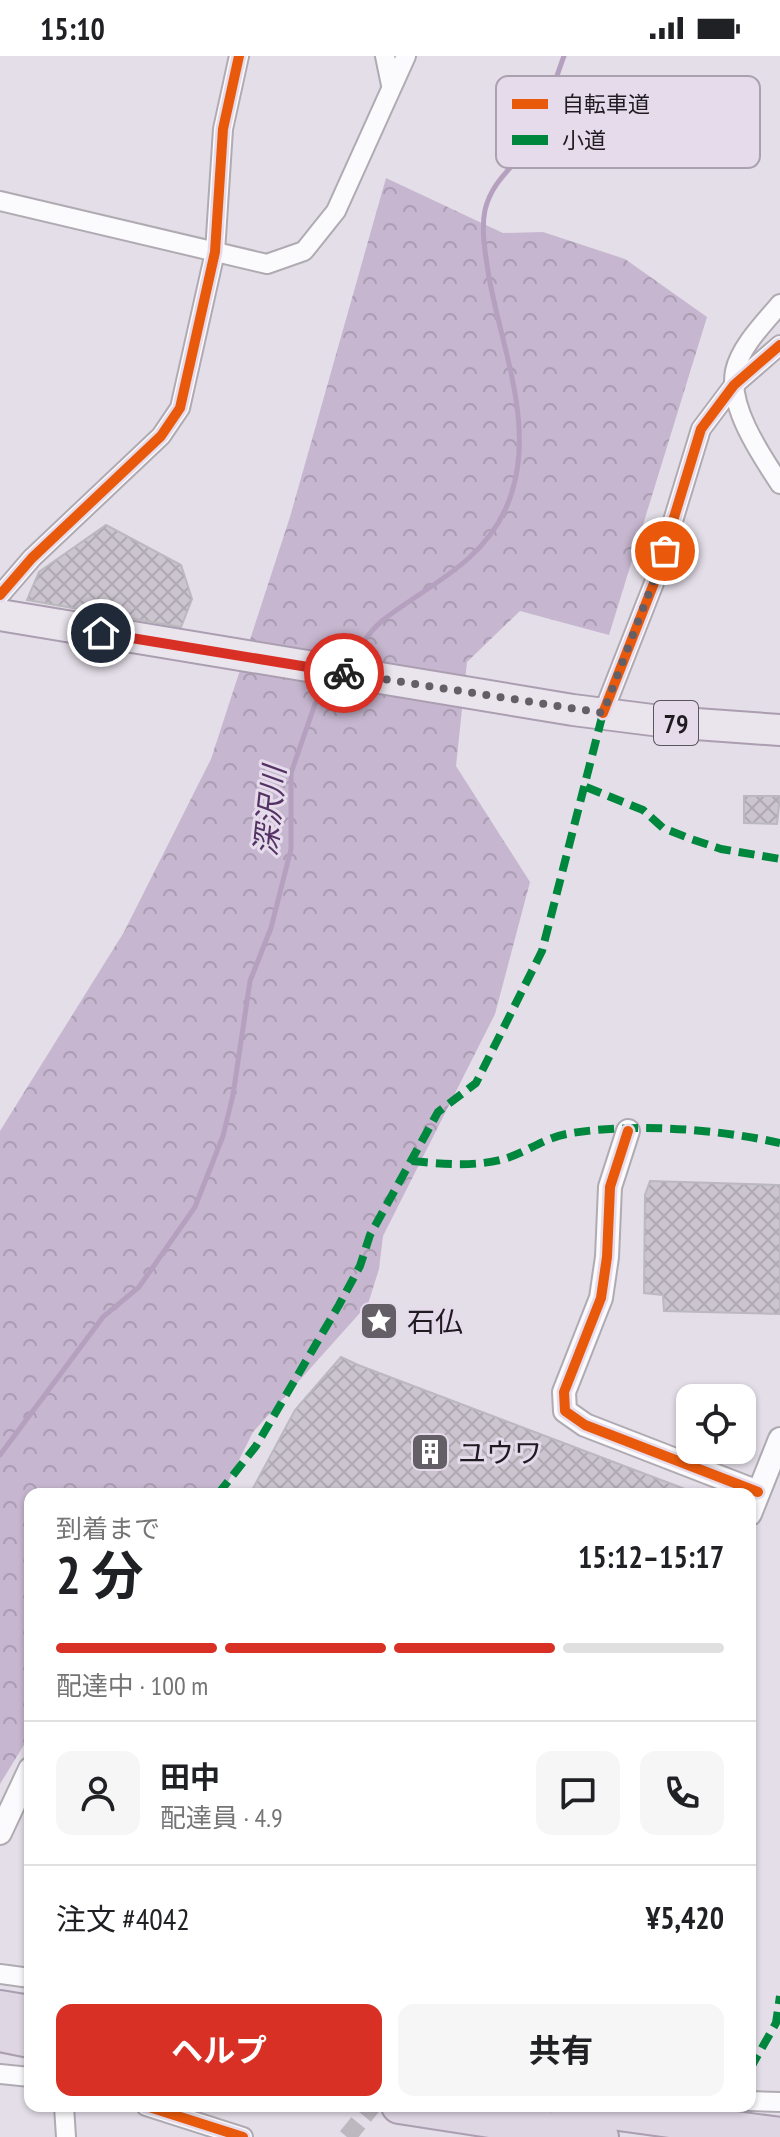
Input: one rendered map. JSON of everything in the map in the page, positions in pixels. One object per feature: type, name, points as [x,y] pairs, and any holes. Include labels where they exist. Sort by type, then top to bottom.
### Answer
[{"type":"highway","points":[[0,2008],[24,2012]]},
{"type":"highway","points":[[0,2034],[24,2039]]},
{"type":"highway","points":[[438,2112],[601,2137]]},
{"type":"highway","points":[[610,2112],[780,2133]]},
{"type":"main road","name":"79","points":[[0,615],[573,710],[780,730]]},
{"type":"street","points":[[0,595],[25,566],[161,436],[180,408],[215,252],[223,129],[239,56]]},
{"type":"street","points":[[385,56],[391,85]]},
{"type":"street","points":[[0,201],[267,264],[304,251],[336,211],[406,56]]},
{"type":"street","points":[[780,304],[757,332],[735,368],[734,385],[748,432],[780,484]]},
{"type":"street","points":[[603,713],[654,583],[701,429],[734,385],[780,345]]},
{"type":"street","points":[[628,1131],[610,1187],[607,1257],[601,1298],[564,1392],[565,1411],[585,1425],[722,1488]]},
{"type":"street","points":[[756,1498],[780,1439]]},
{"type":"street","points":[[0,1833],[24,1782]]},
{"type":"street","points":[[0,1974],[24,1977]]},
{"type":"street","points":[[0,2074],[24,2076]]},
{"type":"street","points":[[756,2101],[780,2102]]},
{"type":"street","points":[[64,2112],[66,2137]]},
{"type":"street","points":[[165,2112],[243,2137]]},
{"type":"green space","points":[[386,178],[503,233],[543,232],[625,259],[707,317],[609,635],[520,611],[467,662],[456,766],[530,882],[495,1014],[383,1236],[379,1269],[368,1304],[253,1432],[225,1488],[24,1488],[24,1745],[0,1784],[0,1131],[124,932],[211,759],[290,517]]},
{"type":"building","points":[[106,525],[181,565],[192,599],[181,627],[27,600],[39,572]]},
{"type":"building","points":[[744,796],[780,796],[777,824],[744,823]]},
{"type":"building","points":[[650,1181],[780,1185],[780,1314],[664,1311],[663,1295],[644,1293],[645,1195]]},
{"type":"building","name":"ユウワ","points":[[341,1357],[682,1488],[253,1488],[295,1410]]},
{"type":"waterway","name":"深沢川","points":[[557,76],[564,56]]},
{"type":"waterway","name":"深沢川","points":[[348,662],[383,620],[468,559],[483,544],[506,508],[515,479],[519,449],[518,419],[488,271],[484,217],[494,188],[510,168]]},
{"type":"waterway","name":"深沢川","points":[[0,1455],[103,1317],[139,1287],[195,1207],[223,1136],[233,1095],[250,981],[271,928],[291,849],[291,773],[315,704],[334,679]]},
{"type":"tunnel","points":[[347,2137],[367,2112]]},
{"type":"marked path","points":[[223,1488],[256,1446],[339,1305],[360,1266],[370,1235],[438,1112],[476,1083],[542,951],[603,713]]},
{"type":"marked path","points":[[586,787],[643,810],[663,828],[691,839],[721,849],[780,859]]},
{"type":"marked path","points":[[412,1161],[458,1164],[493,1162],[562,1135],[623,1128],[703,1131],[780,1143]]},
{"type":"marked path","points":[[756,2058],[776,2023],[780,1996]]},
{"type":"cycle path","points":[[0,595],[32,558],[161,436],[180,408],[215,252],[223,129],[239,56]]},
{"type":"cycle path","points":[[603,713],[654,583],[701,429],[734,385],[780,345]]},
{"type":"cycle path","points":[[628,1131],[610,1187],[607,1257],[601,1298],[564,1392],[565,1411],[585,1425],[748,1488]]},
{"type":"cycle path","points":[[165,2112],[243,2137]]},
{"type":"way so far","points":[[344,673],[603,713],[665,551]]},
{"type":"place","name":"石仏","points":[[379,1321]]},
{"type":"place","name":"ユウワ","points":[[430,1452]]},
{"type":"route","points":[[101,633],[344,673]]}]
